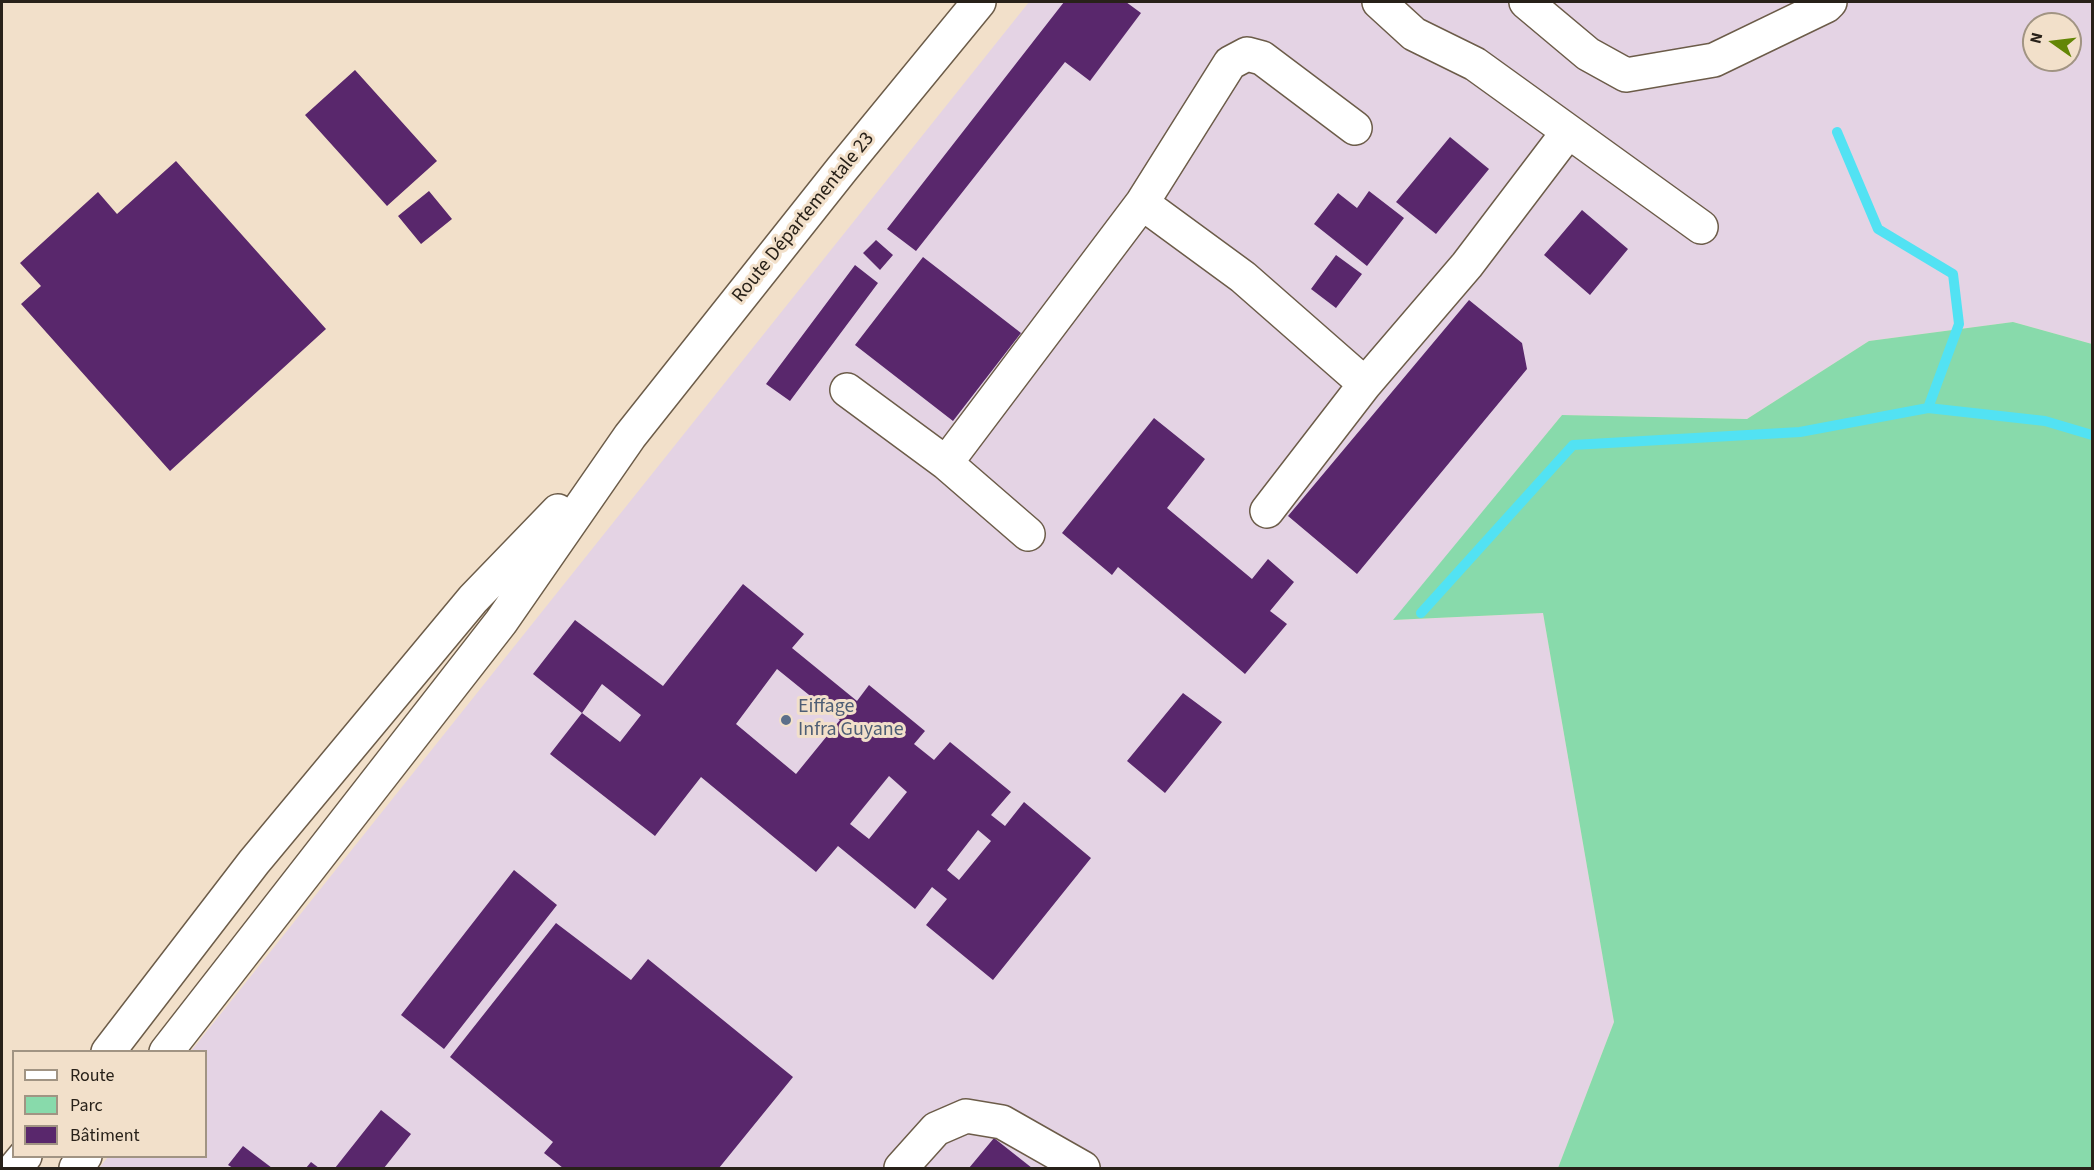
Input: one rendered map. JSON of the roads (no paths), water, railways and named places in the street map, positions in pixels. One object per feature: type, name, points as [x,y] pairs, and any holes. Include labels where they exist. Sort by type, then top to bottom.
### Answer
[{"type":"main road","name":"Route Départementale 23","points":[[630,436],[835,178],[979,2]]},
{"type":"main road","points":[[1379,2],[1414,34],[1475,64],[1701,227]]},
{"type":"main road","points":[[1526,2],[1588,54],[1626,75],[1714,60],[1830,2]]},
{"type":"main road","points":[[946,463],[1142,202],[1230,63],[1247,54],[1262,58],[1355,128]]},
{"type":"main road","points":[[1267,511],[1365,384],[1467,265],[1568,132]]},
{"type":"main road","points":[[1142,202],[1243,277],[1365,384]]},
{"type":"main road","points":[[847,390],[946,463],[1028,534]]},
{"type":"main road","points":[[110,1050],[254,862],[473,599],[630,436]]},
{"type":"main road","points":[[168,1050],[501,622],[630,436]]},
{"type":"main road","points":[[901,1168],[936,1129],[966,1116],[1002,1122],[1083,1168]]},
{"type":"waterway","points":[[1837,132],[1878,229],[1953,274],[1959,324],[1928,408]]},
{"type":"waterway","points":[[1421,613],[1573,445],[1800,432],[1928,408],[2045,421],[2092,435]]},
{"type":"place","name":"Eiffage Infra Guyane","points":[[786,720]]}]
